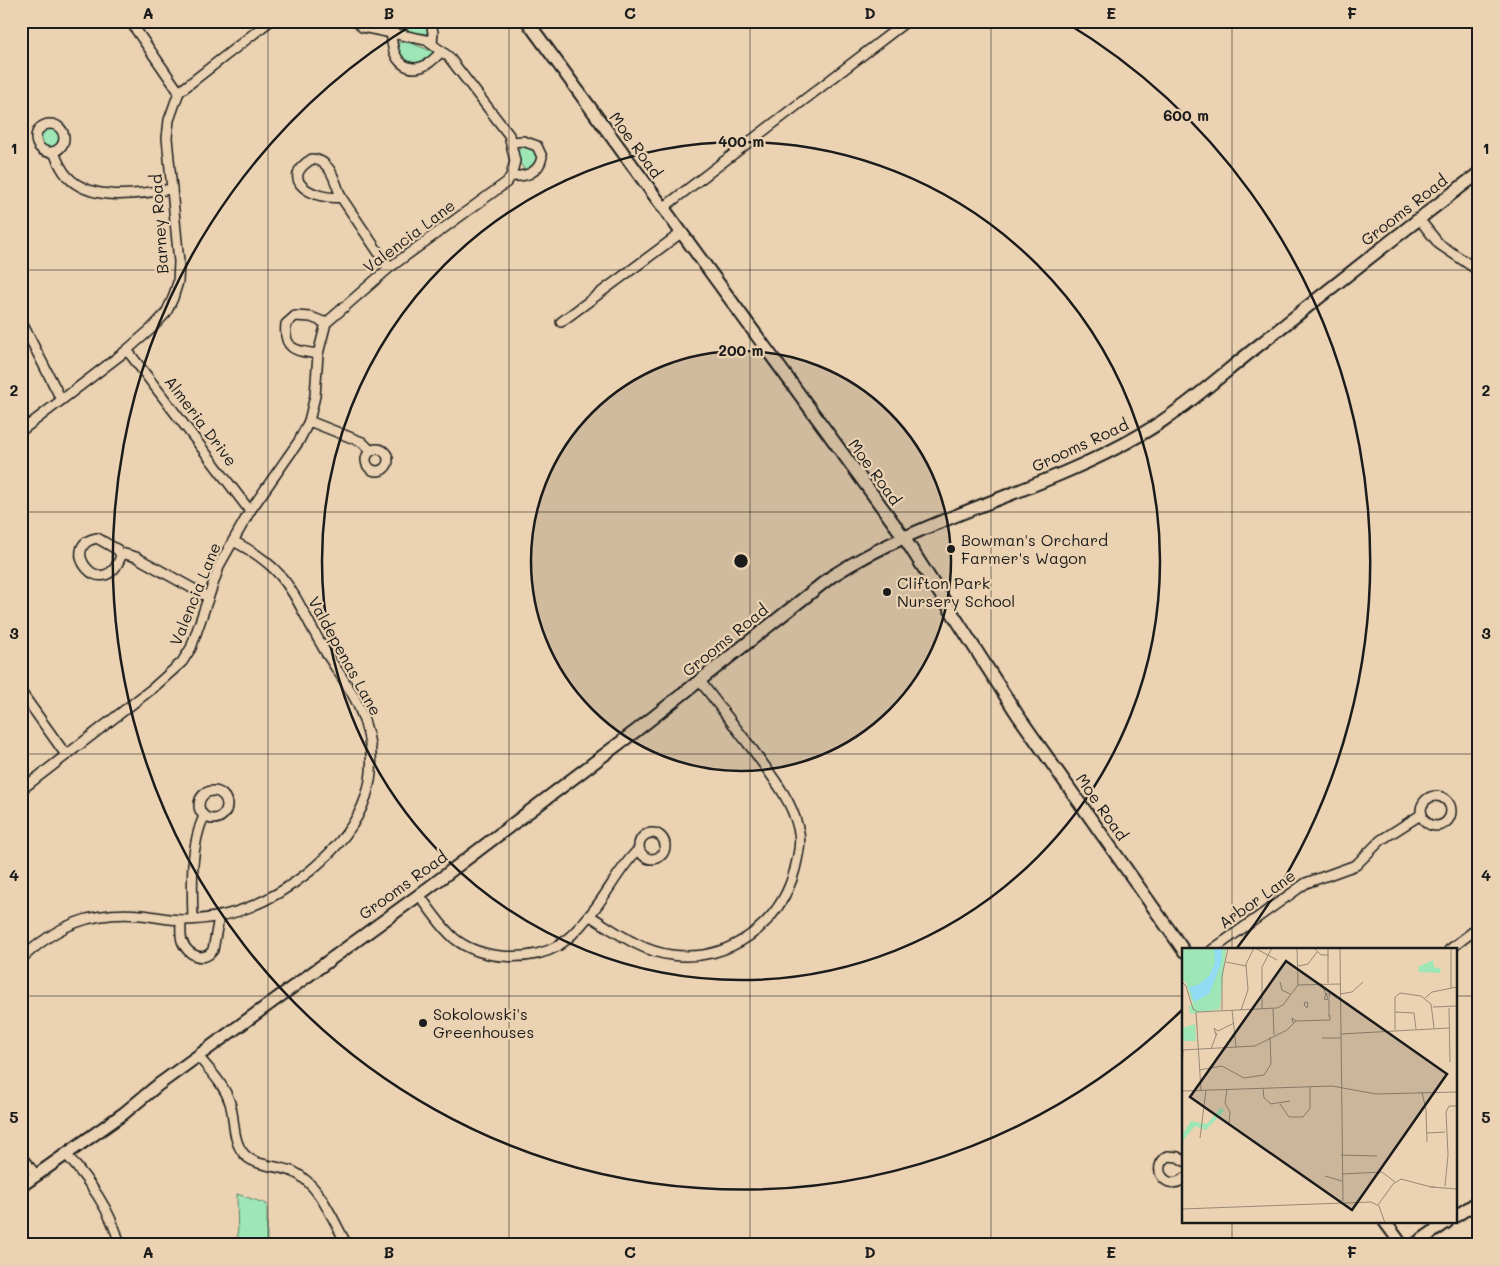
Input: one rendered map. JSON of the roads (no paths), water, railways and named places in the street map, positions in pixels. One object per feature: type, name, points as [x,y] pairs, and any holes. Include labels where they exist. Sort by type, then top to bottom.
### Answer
[{"type":"street","points":[[130,21],[179,92],[270,21]]},
{"type":"street","points":[[356,21],[362,27],[426,40],[442,51],[489,109],[512,142],[515,161],[511,176]]},
{"type":"street","points":[[395,21],[391,34],[396,56],[400,62],[409,67],[420,67],[442,51]]},
{"type":"street","points":[[430,21],[433,33],[432,44]]},
{"type":"street","name":"Moe Road","points":[[527,21],[903,536],[1017,714],[1183,948]]},
{"type":"street","points":[[663,208],[907,21]]},
{"type":"street","name":"Barney Road","points":[[21,431],[128,350],[166,313],[178,282],[179,262],[167,138],[169,120],[179,92]]},
{"type":"street","name":"Valencia Lane","points":[[21,790],[153,688],[182,662],[195,641],[220,564],[250,511],[299,441],[308,421],[316,396],[318,354],[326,323],[389,268],[507,182],[511,176],[526,175],[536,170],[542,157],[537,146],[530,142],[512,142]]},
{"type":"street","points":[[54,152],[67,176],[90,189],[103,193],[126,194],[172,189]]},
{"type":"street","points":[[341,197],[327,198],[305,190],[299,181],[300,167],[312,159],[322,160],[331,171],[341,197],[389,268]]},
{"type":"street","name":"Grooms Road","points":[[21,1186],[419,895],[700,681],[832,576],[858,559],[903,536],[1047,479],[1141,434],[1191,399],[1479,173]]},
{"type":"street","points":[[1419,219],[1440,244],[1479,271]]},
{"type":"street","points":[[561,322],[680,233]]},
{"type":"street","points":[[318,354],[298,351],[290,346],[285,335],[286,324],[296,316],[311,317],[326,323]]},
{"type":"street","points":[[21,321],[61,399]]},
{"type":"street","name":"Almeria Drive","points":[[128,350],[250,511]]},
{"type":"street","points":[[308,421],[362,442],[371,451]]},
{"type":"street","points":[[121,553],[113,570],[102,575],[89,572],[81,558],[84,546],[90,540],[97,538],[106,541],[121,553],[136,558],[208,597]]},
{"type":"street","name":"Valdepenas Lane","points":[[21,959],[58,929],[87,918],[111,914],[181,920],[219,917],[251,907],[281,891],[328,855],[350,830],[364,807],[370,776],[371,746],[368,728],[358,703],[325,653],[287,582],[269,562],[233,541]]},
{"type":"street","points":[[590,916],[644,948],[671,955],[704,955],[735,946],[751,935],[765,924],[786,894],[793,876],[800,847],[799,829],[792,808],[780,787],[700,681]]},
{"type":"street","points":[[21,692],[66,755]]},
{"type":"street","name":"Arbor Lane","points":[[1215,948],[1306,883],[1356,865],[1381,840],[1422,814]]},
{"type":"street","points":[[193,919],[195,861],[200,828],[204,816]]},
{"type":"street","points":[[419,895],[456,940],[482,951],[505,956],[535,954],[558,946],[574,933],[590,916],[624,865],[638,850]]},
{"type":"street","points":[[181,920],[183,943],[192,955],[199,958],[210,954],[213,950],[219,917]]},
{"type":"street","points":[[1452,948],[1479,927]]},
{"type":"street","points":[[198,1056],[223,1087],[230,1104],[237,1139],[245,1156],[269,1166],[293,1171],[310,1183],[347,1245]]},
{"type":"street","points":[[66,1154],[85,1176],[103,1203],[112,1219],[120,1245]]},
{"type":"street","points":[[21,1156],[36,1175]]},
{"type":"street","points":[[1182,1160],[1178,1157],[1168,1156],[1163,1160],[1159,1169],[1161,1177],[1168,1182],[1177,1183],[1182,1179]]},
{"type":"street","points":[[1458,1215],[1479,1201]]},
{"type":"street","points":[[1387,1224],[1402,1245]]},
{"type":"street","points":[[1414,1245],[1444,1224]]},
{"type":"place","name":"Bowman's Orchard Farmer's Wagon","points":[[951,549]]},
{"type":"place","name":"Clifton Park Nursery School","points":[[887,592]]},
{"type":"place","name":"Sokolowski's Greenhouses","points":[[423,1023]]}]
